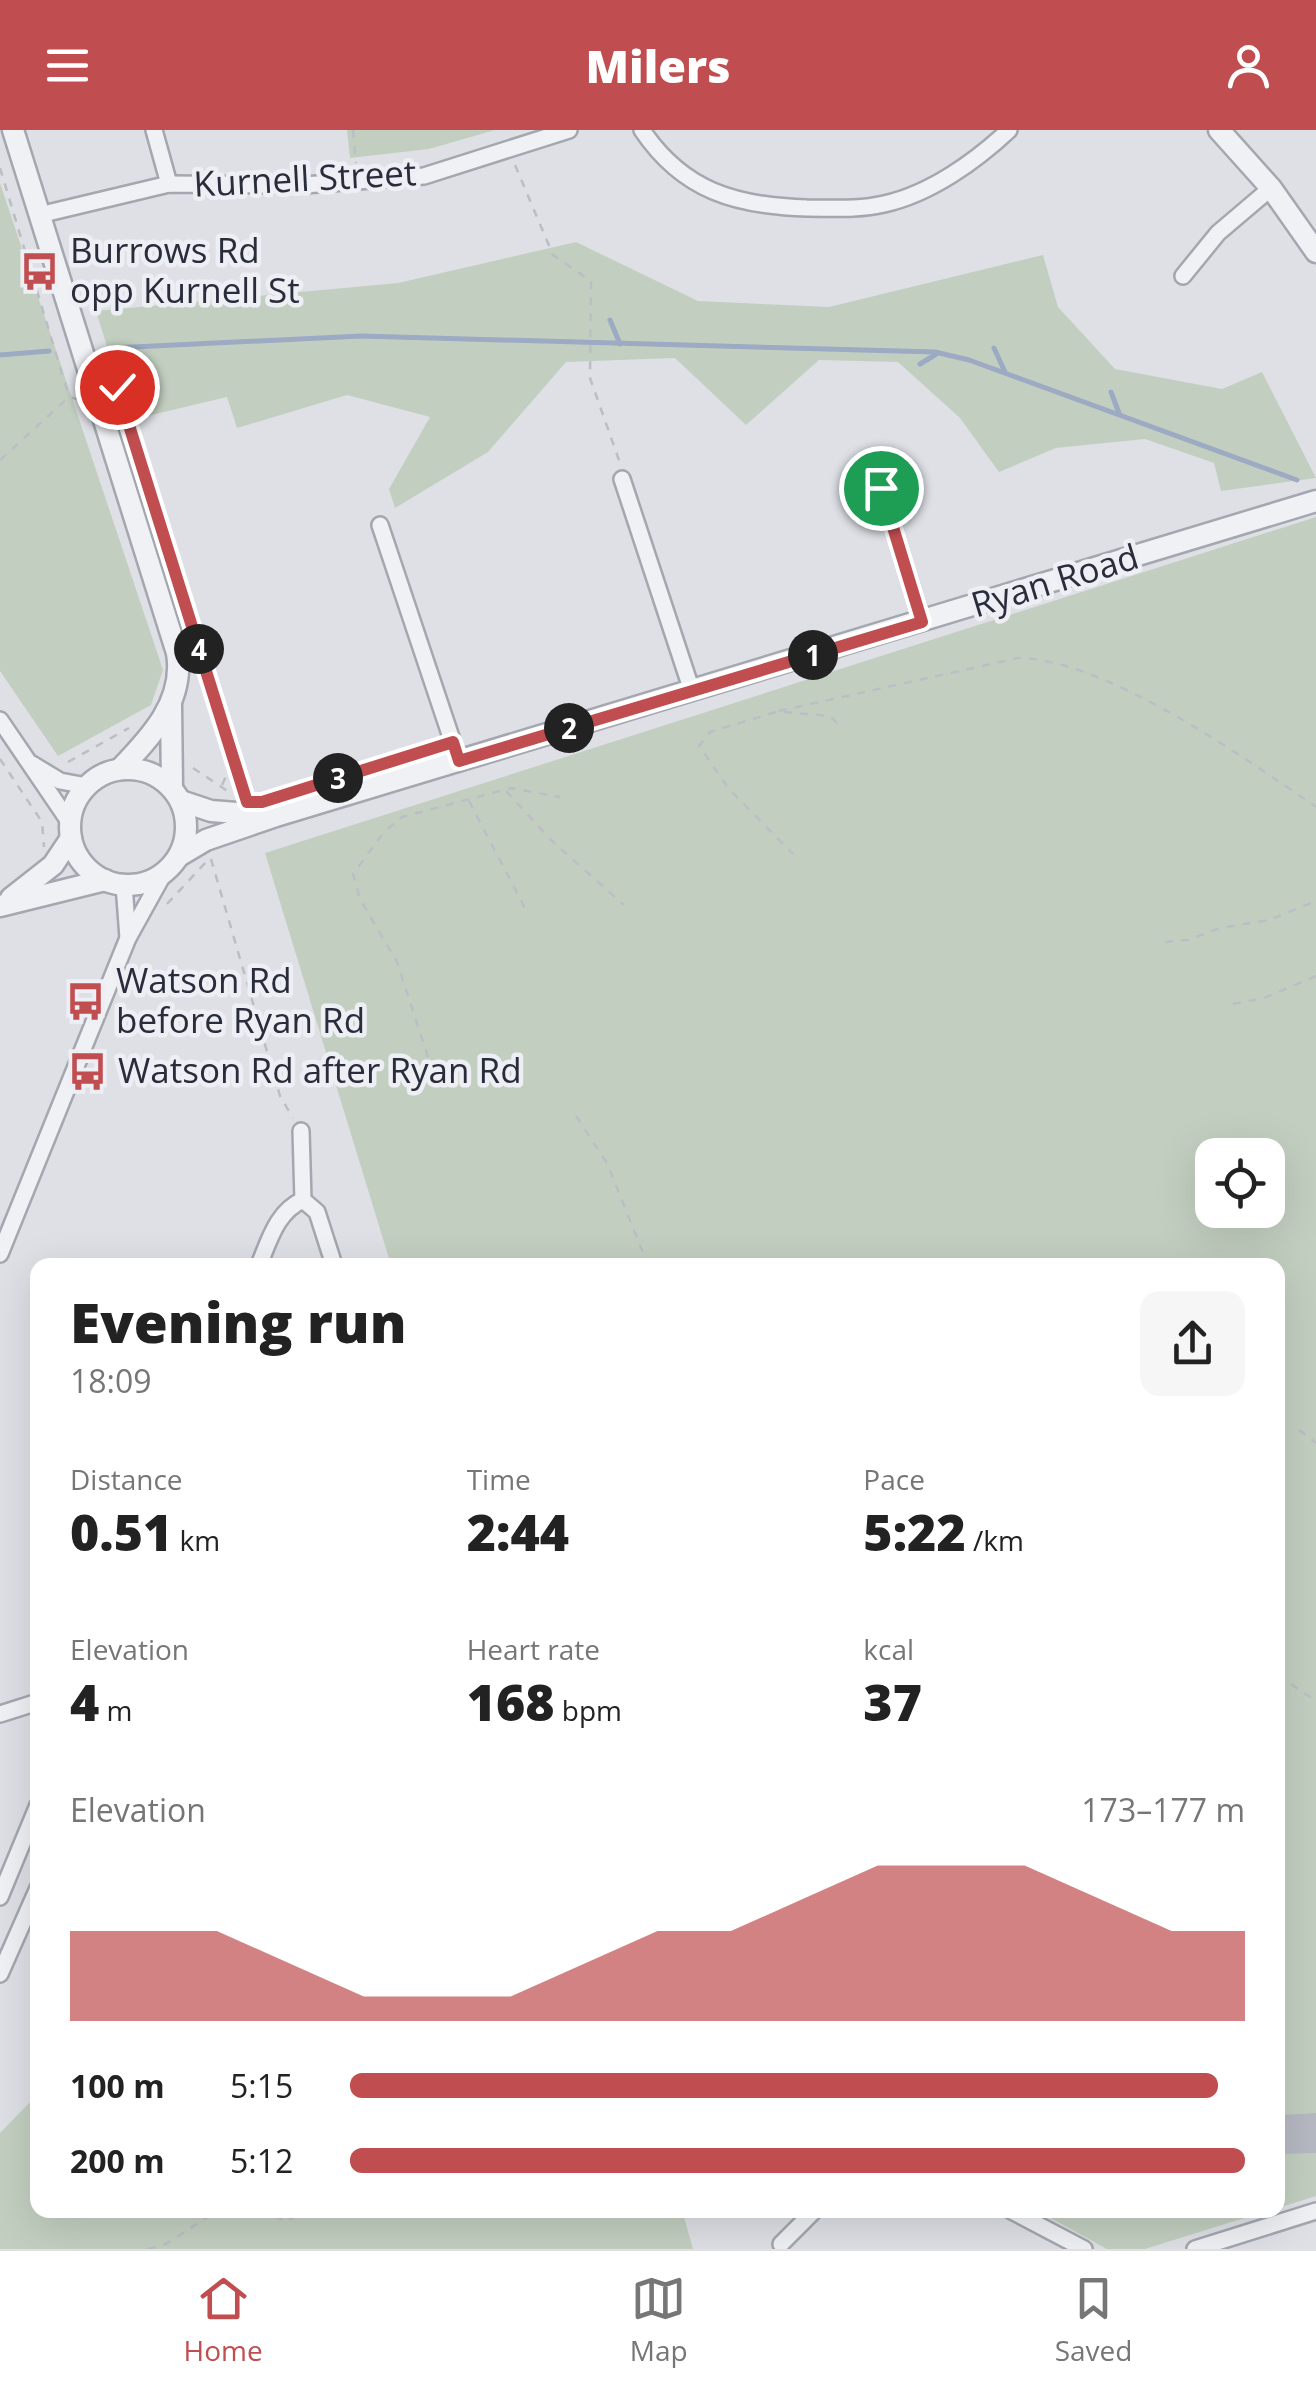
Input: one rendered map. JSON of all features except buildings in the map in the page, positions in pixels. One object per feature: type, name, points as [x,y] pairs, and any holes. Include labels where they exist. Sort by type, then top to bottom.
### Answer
[{"type":"street","points":[[13,130],[177,653],[180,673],[171,703],[150,739],[120,769],[87,786],[60,780],[29,762]]},
{"type":"street","points":[[154,130],[169,184]]},
{"type":"street","name":"Kurnell Street","points":[[39,215],[169,184],[424,176],[569,130]]},
{"type":"street","points":[[642,130],[676,172],[708,193],[768,207],[847,208],[886,204],[932,184],[985,153],[1009,130]]},
{"type":"street","points":[[1219,130],[1271,188],[1316,252]]},
{"type":"street","points":[[1183,276],[1218,233],[1271,188]]},
{"type":"street","points":[[622,479],[692,691]]},
{"type":"street","points":[[881,488],[922,622]]},
{"type":"street","name":"Ryan Road","points":[[179,856],[206,840],[276,816],[1316,501]]},
{"type":"street","points":[[380,524],[459,761]]},
{"type":"street","points":[[0,1254],[128,938],[164,873],[179,856],[186,828],[176,794],[171,703]]},
{"type":"street","points":[[0,720],[70,831],[82,863],[114,882],[128,938]]},
{"type":"street","points":[[120,769],[148,772],[176,794]]},
{"type":"street","points":[[1,906],[53,865],[87,786]]},
{"type":"street","name":"Ryan Road","points":[[176,794],[210,811],[276,816]]},
{"type":"street","points":[[1,906],[114,882],[145,882],[164,873]]},
{"type":"street","points":[[301,1131],[303,1200],[317,1212],[332,1258]]},
{"type":"street","points":[[262,1258],[276,1223],[303,1200]]},
{"type":"street","points":[[0,1714],[30,1705]]},
{"type":"street","points":[[0,1897],[30,1825]]},
{"type":"street","points":[[0,1974],[30,1906]]},
{"type":"street","points":[[1194,2249],[1316,2211]]},
{"type":"street","points":[[781,2244],[807,2218]]},
{"type":"street","points":[[1025,2218],[1084,2249]]},
{"type":"path","points":[[353,130],[358,181]]},
{"type":"path","points":[[507,152],[553,256],[591,281],[590,378],[618,449],[622,479]]},
{"type":"path","points":[[0,168],[69,397]]},
{"type":"path","points":[[117,387],[247,802],[187,764]]},
{"type":"path","points":[[69,397],[77,399]]},
{"type":"path","points":[[0,460],[69,397]]},
{"type":"path","points":[[792,854],[729,789],[699,746],[710,732],[778,712],[1018,658],[1056,661],[1137,695],[1316,806]]},
{"type":"path","points":[[778,712],[830,716],[840,726]]},
{"type":"path","points":[[68,762],[128,728]]},
{"type":"path","points":[[0,759],[42,822],[46,853]]},
{"type":"path","points":[[221,786],[234,760]]},
{"type":"path","points":[[428,1057],[397,962],[352,878],[392,823],[429,808],[505,790],[534,789],[560,797]]},
{"type":"path","points":[[505,790],[552,841],[624,905]]},
{"type":"path","points":[[468,800],[527,912]]},
{"type":"path","points":[[164,907],[211,858],[280,1096],[301,1131]]},
{"type":"path","points":[[1165,942],[1269,920],[1316,900]]},
{"type":"path","points":[[1233,1004],[1264,998],[1316,976]]},
{"type":"path","points":[[576,1116],[601,1151],[645,1258]]},
{"type":"path","points":[[1299,1430],[1316,1443]]},
{"type":"path","points":[[1291,1684],[1316,1701]]},
{"type":"path","points":[[148,2249],[166,2244],[206,2218]]},
{"type":"green space","points":[[347,130],[495,130],[429,149],[350,158]]},
{"type":"green space","points":[[0,183],[163,670],[151,705],[58,756],[0,671]]},
{"type":"green space","points":[[576,242],[698,301],[829,307],[1043,255],[1058,307],[1115,369],[1222,389],[1262,372],[1316,478],[1221,491],[1214,463],[1145,439],[1056,448],[999,472],[960,418],[898,362],[819,360],[746,425],[675,358],[566,362],[488,452],[395,508],[389,489],[430,417],[347,395],[237,428],[227,397],[130,420],[96,311],[398,283]]},
{"type":"green space","points":[[1316,517],[1316,2196],[1285,2206],[1285,1258],[389,1258],[265,853]]},
{"type":"green space","points":[[30,2102],[30,2218],[684,2218],[693,2249],[0,2249],[0,2133]]},
{"type":"green space","points":[[1051,2218],[1244,2218],[1145,2249],[1107,2249]]},
{"type":"waterway","points":[[610,320],[620,344]]},
{"type":"waterway","points":[[112,348],[361,336],[935,352],[969,360],[1297,480]]},
{"type":"waterway","points":[[994,348],[1005,372]]},
{"type":"waterway","points":[[0,355],[49,351]]},
{"type":"waterway","points":[[920,364],[938,353]]},
{"type":"waterway","points":[[1111,392],[1119,413]]},
{"type":"place","name":"Burrows Rd opp Kurnell St","points":[[40,271]]},
{"type":"place","name":"Watson Rd before Ryan Rd","points":[[86,1001]]},
{"type":"place","name":"Watson Rd after Ryan Rd","points":[[88,1071]]},
{"type":"route","points":[[117,387],[247,802],[262,802],[453,742],[459,761],[922,622],[881,488]]}]
